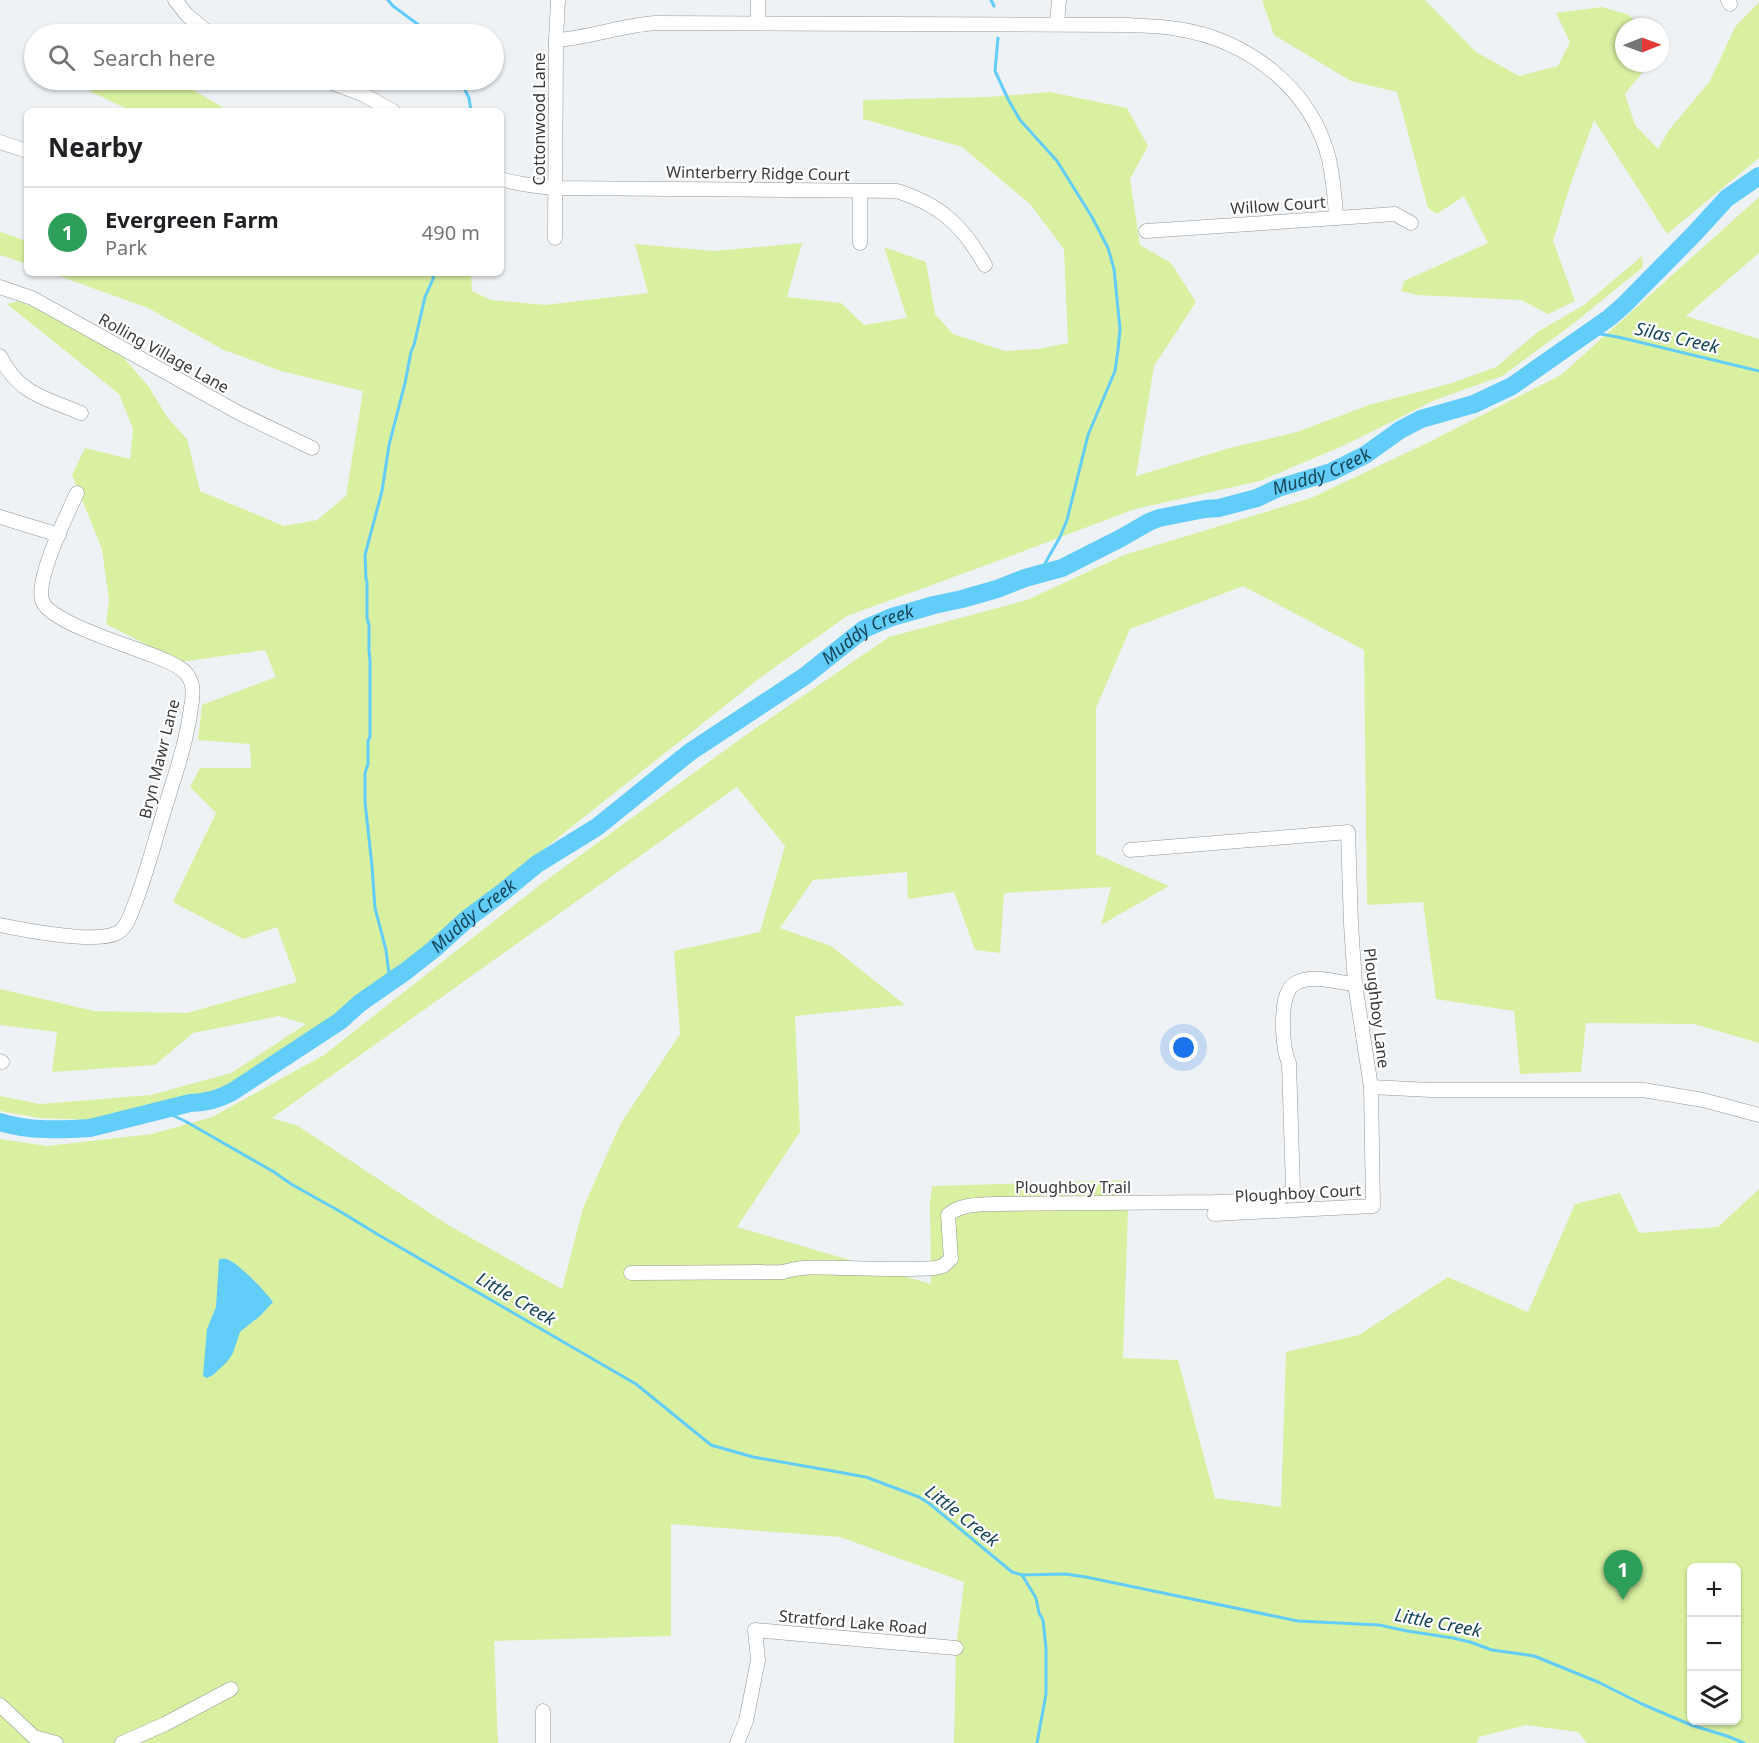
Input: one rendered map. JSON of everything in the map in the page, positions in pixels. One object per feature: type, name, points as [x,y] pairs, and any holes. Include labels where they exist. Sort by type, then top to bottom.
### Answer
[{"type":"street","points":[[175,0],[198,24]]},
{"type":"street","name":"Cottonwood Lane","points":[[555,238],[558,0]]},
{"type":"street","points":[[758,0],[758,23]]},
{"type":"street","points":[[1057,24],[1059,0]]},
{"type":"street","points":[[556,40],[573,39],[640,24],[1057,24],[1128,25],[1179,29],[1222,41],[1262,62],[1292,89],[1321,137],[1330,167],[1336,218]]},
{"type":"street","points":[[351,90],[388,108]]},
{"type":"street","points":[[0,142],[24,150]]},
{"type":"street","name":"Winterberry Ridge Court","points":[[504,180],[555,188],[897,191],[928,203],[956,223],[974,245],[985,265]]},
{"type":"street","points":[[860,191],[860,243]]},
{"type":"street","name":"Willow Court","points":[[1146,231],[1395,214],[1411,223]]},
{"type":"street","name":"Rolling Village Lane","points":[[0,287],[32,298],[239,413],[312,448]]},
{"type":"street","points":[[0,356],[7,370],[25,389],[81,413]]},
{"type":"street","name":"Bryn Mawr Lane","points":[[0,925],[42,933],[96,937],[109,936],[120,931],[130,916],[153,849],[173,782],[191,708],[192,686],[185,672],[148,653],[66,621],[47,609],[43,602],[41,594],[48,563],[77,492]]},
{"type":"street","points":[[0,517],[59,535]]},
{"type":"street","name":"Ploughboy Lane","points":[[1130,850],[1348,832],[1355,984],[1371,1087],[1443,1090],[1643,1090],[1703,1100],[1759,1115]]},
{"type":"street","name":"Ploughboy Trail","points":[[631,1273],[783,1272],[809,1267],[935,1268],[943,1266],[951,1259],[948,1215],[972,1205],[1214,1202],[1280,1198],[1293,1190],[1289,1063],[1285,1054],[1284,1000],[1289,988],[1302,980],[1315,979],[1355,984]]},
{"type":"street","name":"Ploughboy Court","points":[[1214,1214],[1372,1206],[1371,1087]]},
{"type":"street","name":"Stratford Lake Road","points":[[737,1743],[746,1721],[758,1660],[755,1630],[956,1648]]},
{"type":"street","points":[[122,1743],[165,1724],[231,1689]]},
{"type":"street","points":[[0,1705],[34,1737],[56,1743]]},
{"type":"street","points":[[543,1711],[543,1743]]},
{"type":"green space","points":[[1262,0],[1425,0],[1476,52],[1519,76],[1558,66],[1570,42],[1556,13],[1602,7],[1629,15],[1632,18],[1615,18],[1615,72],[1642,72],[1625,94],[1635,125],[1658,149],[1669,130],[1710,81],[1735,27],[1759,2],[1759,158],[1667,234],[1594,120],[1553,241],[1575,301],[1548,314],[1521,300],[1417,295],[1401,291],[1404,281],[1488,243],[1464,196],[1437,214],[1428,208],[1397,92],[1351,81],[1274,35]]},
{"type":"green space","points":[[90,90],[193,90],[224,108],[126,108]]},
{"type":"green space","points":[[1050,92],[1127,108],[1148,146],[1130,179],[1140,245],[1171,263],[1196,302],[1154,366],[1136,476],[1230,448],[1297,432],[1369,405],[1452,383],[1496,367],[1539,331],[1584,305],[1642,256],[1643,267],[1573,324],[1502,376],[1435,400],[1345,445],[1260,481],[1135,509],[847,616],[760,678],[560,836],[397,970],[222,1092],[93,1120],[39,1118],[0,1111],[0,1096],[40,1104],[151,1095],[231,1073],[306,1024],[279,1016],[193,1033],[155,1065],[52,1072],[57,1032],[0,1025],[0,989],[94,1011],[187,1013],[297,982],[277,927],[243,939],[173,902],[216,813],[190,787],[200,768],[251,768],[250,744],[198,740],[202,705],[276,677],[265,650],[180,662],[106,624],[109,600],[102,549],[72,475],[85,448],[130,459],[133,429],[119,394],[7,304],[18,301],[64,320],[124,358],[149,387],[167,417],[187,439],[200,491],[284,526],[317,520],[346,496],[363,391],[281,371],[224,350],[148,308],[59,276],[471,276],[472,291],[491,300],[545,305],[648,293],[635,244],[714,251],[802,243],[787,297],[841,303],[864,325],[907,318],[884,247],[926,262],[935,314],[953,334],[1005,351],[1038,349],[1068,343],[1064,249],[1030,204],[962,147],[863,119],[863,100],[988,97]]},
{"type":"green space","points":[[1759,197],[1759,253],[1686,316],[1759,339],[1759,1043],[1694,1024],[1586,1023],[1581,1072],[1520,1074],[1514,1011],[1436,999],[1423,902],[1367,905],[1364,650],[1243,586],[1130,629],[1096,708],[1096,854],[1169,886],[1101,925],[1111,887],[1004,893],[1000,953],[975,950],[954,892],[908,899],[907,872],[813,880],[780,928],[831,946],[905,1005],[795,1016],[800,1132],[737,1227],[931,1284],[930,1203],[932,1186],[1129,1180],[1123,1358],[1178,1360],[1215,1498],[1281,1507],[1286,1352],[1359,1335],[1448,1277],[1528,1312],[1575,1204],[1620,1193],[1639,1233],[1718,1227],[1759,1189],[1759,1743],[1587,1743],[1578,1732],[1526,1725],[1479,1737],[1477,1743],[954,1743],[956,1648],[964,1582],[840,1537],[671,1524],[671,1636],[494,1641],[498,1743],[0,1743],[0,1139],[47,1146],[152,1134],[212,1117],[324,1055],[541,884],[743,737],[889,637],[1027,600],[1124,555],[1311,498],[1425,444],[1561,375]],"holes":[[[737,787],[785,846],[760,932],[674,951],[680,1034],[621,1123],[583,1208],[562,1289],[448,1225],[298,1126],[272,1118]]]},
{"type":"green space","points":[[0,232],[24,240],[24,263],[0,255]]},
{"type":"water","points":[[219,1259],[228,1259],[240,1267],[273,1302],[240,1332],[233,1353],[227,1362],[207,1378],[203,1376],[207,1329],[216,1307]]},
{"type":"waterway","points":[[388,0],[417,24]]},
{"type":"waterway","points":[[991,0],[994,6]]},
{"type":"waterway","points":[[998,38],[995,71],[1008,99],[1020,120],[1057,161],[1092,217],[1108,248],[1114,269],[1120,329],[1115,371],[1088,435],[1067,520],[1039,574]]},
{"type":"waterway","points":[[465,90],[471,108]]},
{"type":"waterway","name":"Muddy Creek","points":[[0,1122],[33,1128],[90,1128],[190,1103],[212,1100],[232,1092],[340,1021],[360,1003],[434,949],[468,918],[537,864],[597,827],[690,752],[805,676],[864,629],[892,617],[997,589],[1025,578],[1062,568],[1159,518],[1219,508],[1257,498],[1278,488],[1331,472],[1365,455],[1400,430],[1421,419],[1474,404],[1512,386],[1609,318],[1727,198],[1759,176]]},
{"type":"waterway","points":[[390,982],[386,950],[375,908],[365,802],[365,773],[370,737],[370,660],[365,555],[382,491],[389,445],[411,352],[425,297],[434,276]]},
{"type":"waterway","name":"Silas Creek","points":[[1589,332],[1759,371]]},
{"type":"waterway","name":"Little Creek","points":[[163,1111],[185,1121],[274,1172],[636,1384],[711,1445],[753,1457],[866,1477],[919,1497],[1012,1572],[1022,1575],[1065,1574],[1086,1577],[1298,1621],[1379,1625],[1453,1638],[1492,1650],[1534,1656],[1598,1682],[1691,1725],[1744,1743]]},
{"type":"waterway","points":[[1022,1575],[1036,1598],[1043,1620],[1046,1648],[1046,1694],[1037,1743]]},
{"type":"place","name":"Evergreen Farm","points":[[1623,1600]]}]
